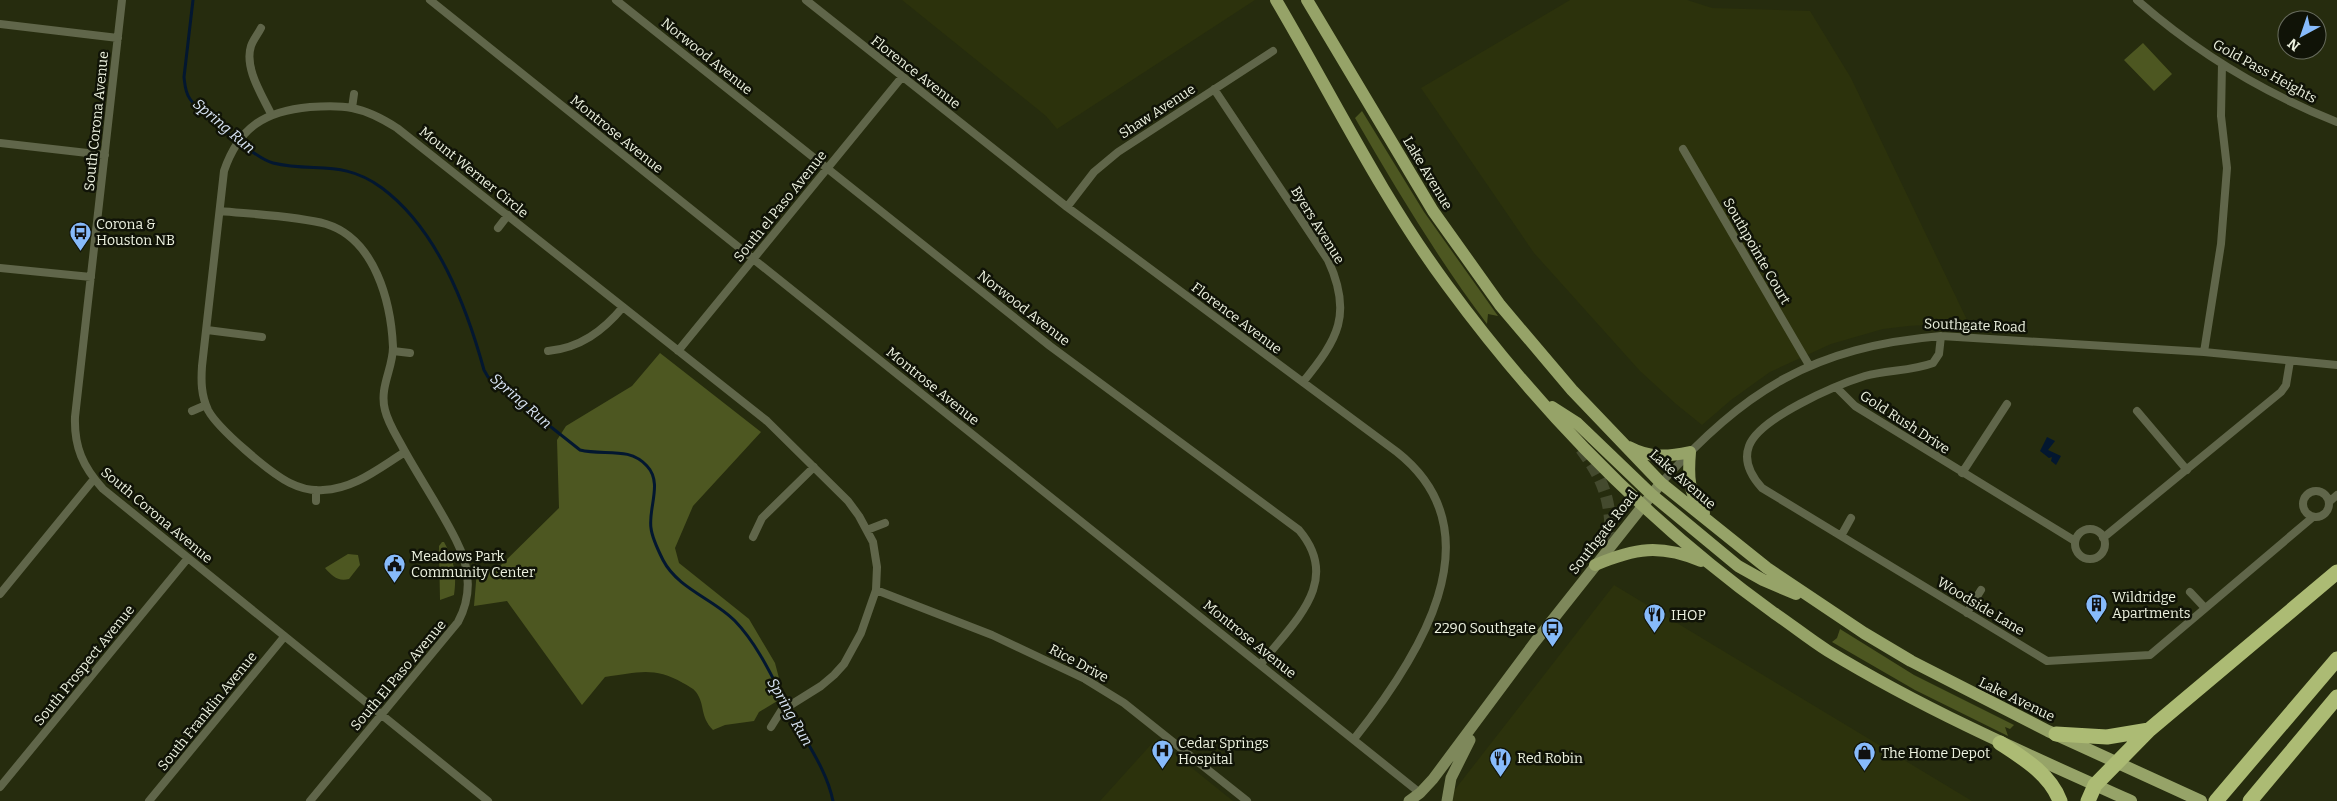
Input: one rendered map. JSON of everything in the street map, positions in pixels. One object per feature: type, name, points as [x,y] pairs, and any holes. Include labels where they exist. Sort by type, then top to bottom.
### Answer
[{"type":"highway","points":[[2088,801],[2096,785],[2149,730],[2337,572]]},
{"type":"highway","points":[[2216,801],[2337,659]]},
{"type":"highway","points":[[2250,801],[2337,697]]},
{"type":"highway","points":[[2056,734],[2107,737],[2149,730]]},
{"type":"highway","points":[[2000,743],[2044,776],[2054,788],[2060,801]]},
{"type":"main road","points":[[1276,0],[1374,170],[1440,276],[1483,332],[1539,399],[1643,505],[1709,564],[1825,649],[1936,712],[2000,743],[2131,801]]},
{"type":"main road","name":"Lake Avenue","points":[[1307,0],[1433,212],[1500,305],[1572,390],[1661,483],[1767,568],[1911,661],[2116,763],[2201,801]]},
{"type":"main road","points":[[1539,399],[1577,423],[1651,494],[1738,566],[1763,580],[1819,603]]},
{"type":"main road","points":[[1620,442],[1637,451],[1656,456],[1668,457],[1690,452],[1688,474],[1692,492],[1700,509],[1715,527]]},
{"type":"main road","points":[[1595,565],[1629,552],[1651,549],[1682,553],[1709,564]]},
{"type":"street","name":"South Corona Avenue","points":[[122,0],[74,431],[81,458],[94,479],[284,637],[488,801]]},
{"type":"street","name":"Montrose Avenue","points":[[430,0],[1354,739],[1418,797]]},
{"type":"street","name":"Norwood Avenue","points":[[616,0],[1050,346],[1299,530],[1307,540],[1315,556],[1318,573],[1316,585],[1305,608],[1261,664]]},
{"type":"street","name":"Florence Avenue","points":[[806,0],[1067,207],[1412,465],[1432,493],[1446,533],[1444,574],[1428,622],[1400,677],[1354,739]]},
{"type":"street","name":"Gold Pass Heights","points":[[2137,0],[2165,24],[2222,64],[2276,94],[2337,122]]},
{"type":"street","points":[[0,24],[118,38]]},
{"type":"street","points":[[261,28],[251,46],[250,57],[255,79],[271,114]]},
{"type":"street","name":"Shaw Avenue","points":[[1067,207],[1085,183],[1106,161],[1273,51]]},
{"type":"street","points":[[2204,352],[2221,244],[2227,168],[2221,116],[2222,64]]},
{"type":"street","name":"South el Paso Avenue","points":[[678,350],[902,77]]},
{"type":"street","name":"Byers Avenue","points":[[1214,89],[1328,260],[1338,284],[1340,308],[1336,333],[1323,357],[1303,382]]},
{"type":"street","points":[[352,108],[354,94]]},
{"type":"street","name":"Mount Werner Circle","points":[[405,452],[357,482],[335,489],[316,490],[300,487],[280,477],[223,429],[206,405],[201,378],[224,171],[234,146],[243,135],[271,114],[297,108],[337,105],[383,119],[404,132],[766,421],[848,501],[867,530],[875,554],[876,590],[861,633],[844,664],[821,686],[781,711],[771,727]]},
{"type":"street","points":[[0,143],[105,154]]},
{"type":"street","name":"Southpointe Court","points":[[1683,149],[1809,365]]},
{"type":"street","name":"South El Paso Avenue","points":[[220,211],[315,222],[332,227],[348,236],[365,253],[379,280],[392,331],[393,351],[383,388],[383,401],[389,423],[462,551],[467,565],[469,588],[467,600],[458,622],[310,801]]},
{"type":"street","points":[[498,228],[508,216]]},
{"type":"street","points":[[0,268],[91,277]]},
{"type":"street","points":[[548,351],[558,350],[594,336],[604,329],[623,308]]},
{"type":"street","points":[[207,330],[262,337]]},
{"type":"street","name":"Southgate Road","points":[[1409,801],[1418,797],[1595,565],[1661,483],[1690,452],[1739,406],[1809,365],[1868,346],[1898,340],[1941,336],[2204,352],[2337,365]]},
{"type":"street","name":"Gold Rush Drive","points":[[1941,336],[1939,354],[1933,364],[1876,374],[1836,387],[1855,406],[2075,541]]},
{"type":"street","points":[[393,351],[410,353]]},
{"type":"street","points":[[2103,538],[2281,392],[2286,385],[2290,361]]},
{"type":"street","name":"Woodside Lane","points":[[1836,387],[1782,414],[1754,437],[1747,454],[1751,472],[1762,488],[2047,661],[2150,655],[2313,516]]},
{"type":"street","points":[[1962,473],[2007,404]]},
{"type":"street","points":[[192,411],[206,405]]},
{"type":"street","points":[[2137,411],[2187,470]]},
{"type":"street","points":[[752,536],[762,518],[814,467]]},
{"type":"street","points":[[0,594],[94,479]]},
{"type":"street","points":[[316,490],[316,501]]},
{"type":"street","points":[[2329,502],[2321,492],[2314,491],[2307,494],[2303,503],[2304,508],[2313,516],[2318,517],[2326,512],[2329,502],[2337,496]]},
{"type":"street","points":[[1840,536],[1852,518]]},
{"type":"street","points":[[867,530],[885,523]]},
{"type":"street","points":[[2090,529],[2098,532],[2103,538],[2103,550],[2093,559],[2080,556],[2076,550],[2075,541],[2081,532],[2090,529]]},
{"type":"street","name":"South Prospect Avenue","points":[[0,787],[188,558]]},
{"type":"street","name":"Rice Drive","points":[[876,590],[992,635],[1085,678],[1124,703],[1247,801]]},
{"type":"street","points":[[1967,613],[1981,590]]},
{"type":"street","points":[[2190,592],[2205,608]]},
{"type":"street","name":"South Franklin Avenue","points":[[149,801],[284,637]]},
{"type":"street","points":[[1447,801],[1451,778],[1483,714]]},
{"type":"shaded area","points":[[902,0],[1255,0],[1057,129],[1046,116]]},
{"type":"shaded area","points":[[1570,0],[1687,0],[1712,8],[1810,11],[1851,78],[1973,329],[1943,324],[1908,326],[1883,329],[1831,344],[1770,372],[1731,400],[1702,425],[1676,404],[1640,371],[1534,253],[1421,88]]},
{"type":"shaded area","points":[[2143,43],[2172,74],[2154,91],[2124,60]]},
{"type":"shaded area","points":[[1362,111],[1424,212],[1498,316],[1488,314],[1487,324],[1435,249],[1370,145],[1355,118]]},
{"type":"shaded area","points":[[660,353],[761,432],[693,506],[675,548],[679,563],[749,619],[775,663],[784,697],[759,712],[754,721],[725,725],[713,730],[706,720],[701,702],[695,691],[689,686],[663,674],[645,672],[605,677],[582,705],[507,601],[474,606],[477,570],[499,567],[559,508],[557,440],[566,426],[632,386]]},
{"type":"shaded area","points":[[444,542],[450,555],[455,580],[454,595],[440,600],[439,546]]},
{"type":"shaded area","points":[[348,554],[358,555],[360,565],[349,579],[342,580],[336,578],[325,568]]},
{"type":"shaded area","points":[[1614,585],[1972,801],[1446,801]]},
{"type":"shaded area","points":[[1840,629],[1914,675],[2014,725],[2010,729],[2005,727],[2008,736],[1915,690],[1832,642],[1837,638]]},
{"type":"shaded area","name":"Cedar Springs Hospital","points":[[1156,739],[1233,801],[1100,801]]},
{"type":"water","points":[[2047,437],[2055,441],[2048,450],[2061,456],[2056,465],[2051,461],[2052,457],[2049,458],[2040,451]]},
{"type":"waterway","name":"Spring Run","points":[[193,0],[184,77],[186,91],[190,99],[229,135],[265,160],[288,166],[329,168],[354,173],[382,188],[419,225],[434,246],[458,295],[488,377],[580,450],[624,454],[640,460],[647,466],[652,473],[655,488],[651,520],[652,532],[663,560],[678,579],[735,621],[753,643],[822,769],[833,801]]},
{"type":"tunnel","points":[[1581,449],[1596,472],[1605,494],[1610,517],[1611,545]]},
{"type":"place","name":"Corona & Houston NB","points":[[80,251]]},
{"type":"place","name":"Meadows Park Community Center","points":[[395,583]]},
{"type":"place","name":"Wildridge Apartments","points":[[2096,624]]},
{"type":"place","name":"IHOP","points":[[1655,634]]},
{"type":"place","name":"2290 Southgate","points":[[1552,647]]},
{"type":"place","name":"Cedar Springs Hospital","points":[[1162,770]]},
{"type":"place","name":"The Home Depot","points":[[1865,772]]},
{"type":"place","name":"Red Robin","points":[[1501,777]]}]
